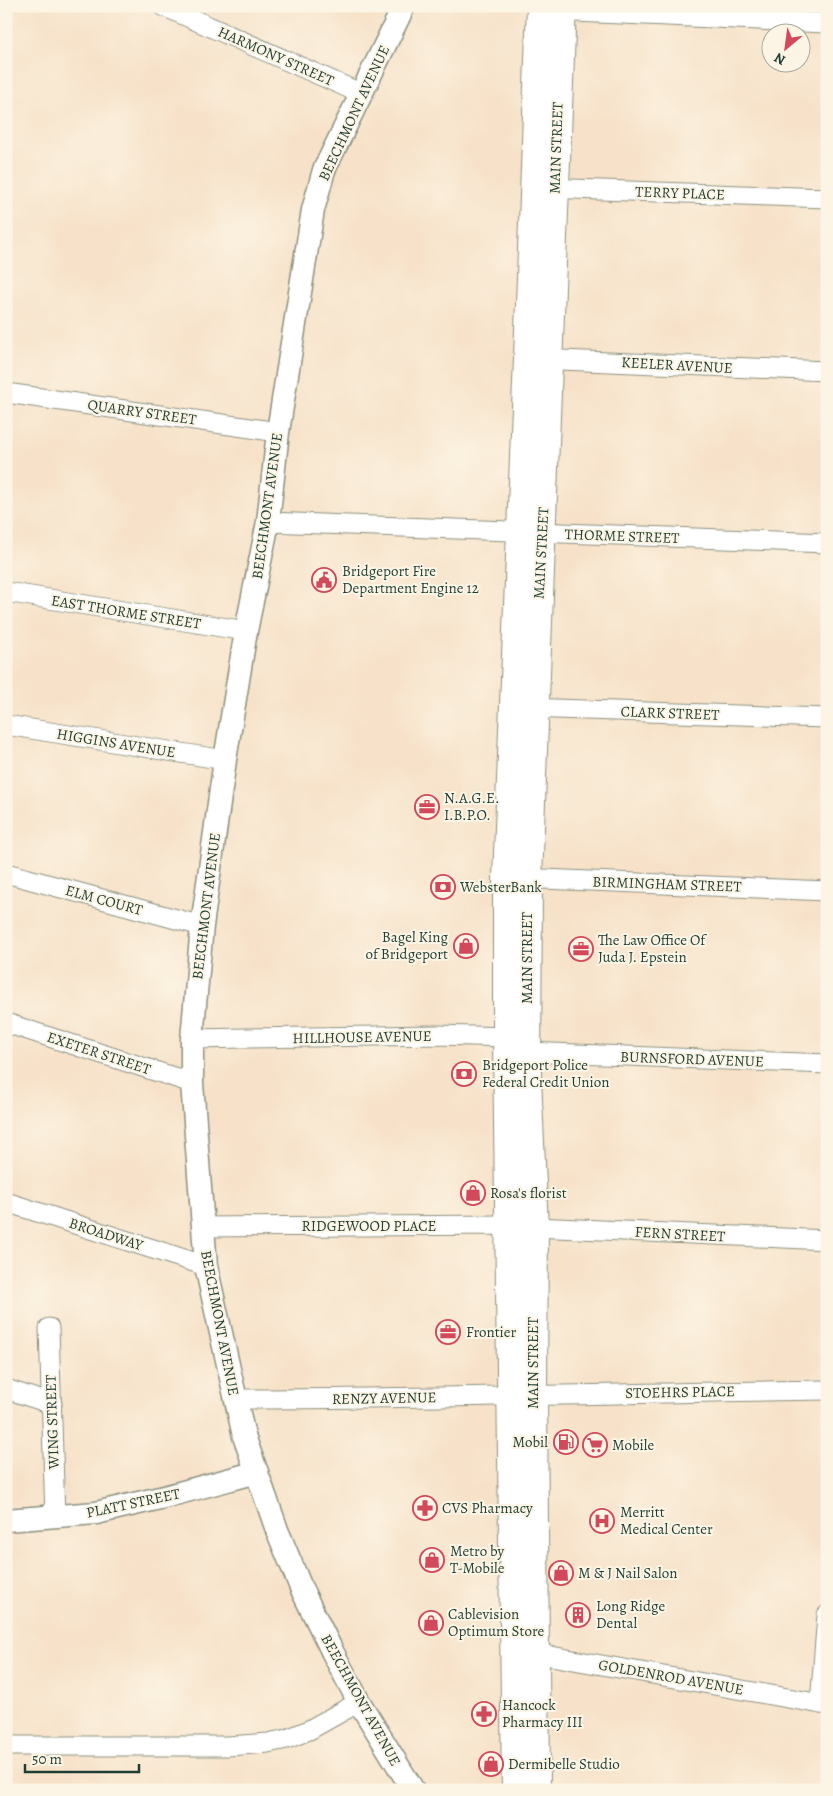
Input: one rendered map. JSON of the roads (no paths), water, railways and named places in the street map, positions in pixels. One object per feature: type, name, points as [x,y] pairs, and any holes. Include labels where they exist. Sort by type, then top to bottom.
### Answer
[{"type":"main road","name":"MAIN STREET","points":[[536,1790],[525,1650],[521,1226],[517,1044],[517,878],[551,9]]},
{"type":"main road","name":"MAIN STREET","points":[[516,1790],[525,1650]]},
{"type":"street","name":"HARMONY STREET","points":[[163,6],[362,94]]},
{"type":"street","name":"BEECHMONT AVENUE","points":[[404,6],[324,170],[314,210],[278,432],[268,522],[246,631],[225,760],[202,926],[192,1039],[192,1083],[206,1266],[244,1436],[277,1530],[302,1590],[332,1653],[359,1702],[413,1790]]},
{"type":"street","points":[[551,9],[827,23]]},
{"type":"street","name":"TERRY PLACE","points":[[544,188],[827,198]]},
{"type":"street","name":"KEELER AVENUE","points":[[538,359],[827,372]]},
{"type":"street","name":"QUARRY STREET","points":[[6,393],[278,432]]},
{"type":"street","name":"THORME STREET","points":[[268,522],[827,543]]},
{"type":"street","name":"EAST THORME STREET","points":[[6,592],[246,631]]},
{"type":"street","name":"CLARK STREET","points":[[523,708],[827,718]]},
{"type":"street","name":"HIGGINS AVENUE","points":[[6,725],[225,760]]},
{"type":"street","name":"ELM COURT","points":[[6,873],[202,926]]},
{"type":"street","name":"BIRMINGHAM STREET","points":[[517,878],[827,890]]},
{"type":"street","name":"EXETER STREET","points":[[6,1023],[192,1083]]},
{"type":"street","name":"HILLHOUSE AVENUE","points":[[192,1039],[438,1036],[517,1044]]},
{"type":"street","name":"BURNSFORD AVENUE","points":[[517,1044],[827,1064]]},
{"type":"street","name":"BROADWAY","points":[[6,1202],[206,1266]]},
{"type":"street","name":"RIDGEWOOD PLACE","points":[[203,1227],[521,1226]]},
{"type":"street","name":"FERN STREET","points":[[521,1226],[827,1240]]},
{"type":"street","name":"WING STREET","points":[[49,1328],[55,1517]]},
{"type":"street","points":[[6,1389],[52,1404]]},
{"type":"street","name":"STOEHRS PLACE","points":[[522,1395],[827,1390]]},
{"type":"street","name":"RENZY AVENUE","points":[[235,1399],[384,1399],[522,1395]]},
{"type":"street","name":"PLATT STREET","points":[[6,1520],[96,1513],[257,1472]]},
{"type":"street","points":[[824,1705],[827,1615]]},
{"type":"street","name":"GOLDENROD AVENUE","points":[[525,1650],[824,1705]]},
{"type":"street","points":[[6,1746],[228,1746],[268,1743],[288,1739],[309,1730],[359,1702]]},
{"type":"place","name":"Bridgeport Fire Department Engine 12","points":[[324,580]]},
{"type":"place","name":"N.A.G.E. I.B.P.O.","points":[[427,807]]},
{"type":"place","name":"WebsterBank","points":[[443,887]]},
{"type":"place","name":"Bagel King of Bridgeport","points":[[466,946]]},
{"type":"place","name":"The Law Office Of Juda J. Epstein","points":[[581,949]]},
{"type":"place","name":"Bridgeport Police Federal Credit Union","points":[[464,1074]]},
{"type":"place","name":"Rosa's florist","points":[[473,1193]]},
{"type":"place","name":"Frontier","points":[[448,1332]]},
{"type":"place","name":"Mobil","points":[[566,1442]]},
{"type":"place","name":"Mobile","points":[[595,1445]]},
{"type":"place","name":"CVS Pharmacy","points":[[425,1508]]},
{"type":"place","name":"Merritt Medical Center","points":[[602,1521]]},
{"type":"place","name":"Metro by T-Mobile","points":[[432,1560]]},
{"type":"place","name":"M & J Nail Salon","points":[[561,1573]]},
{"type":"place","name":"Long Ridge Dental","points":[[578,1615]]},
{"type":"place","name":"Cablevision Optimum Store","points":[[431,1623]]},
{"type":"place","name":"Hancock Pharmacy III","points":[[484,1714]]},
{"type":"place","name":"Dermibelle Studio","points":[[491,1764]]}]
